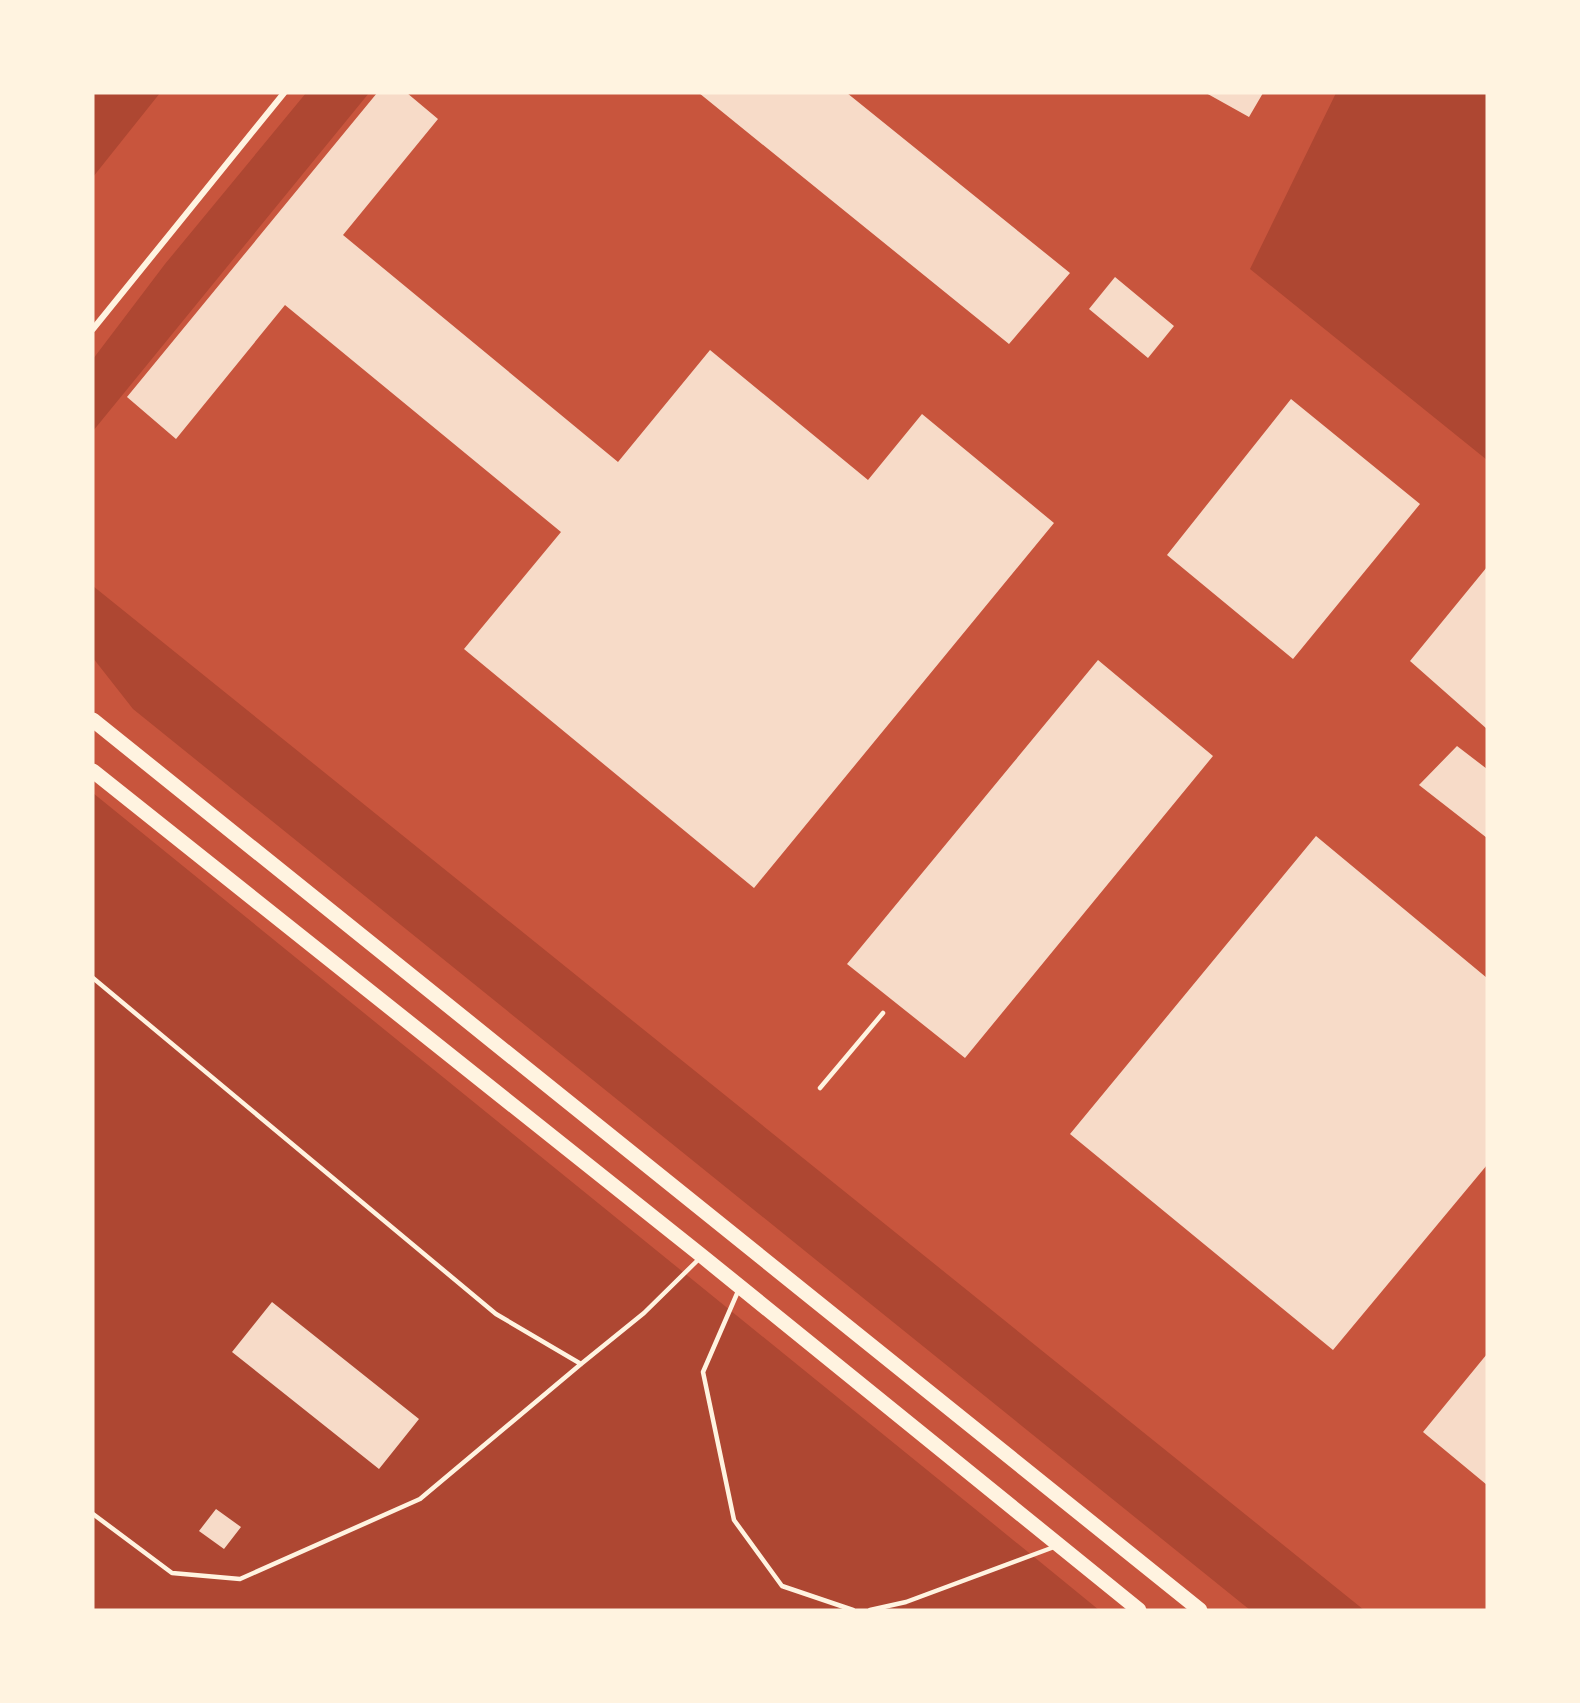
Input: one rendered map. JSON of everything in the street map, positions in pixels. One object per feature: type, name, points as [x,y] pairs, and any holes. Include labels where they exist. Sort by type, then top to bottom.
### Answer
[{"type":"main road","points":[[93,720],[1200,1610]]},
{"type":"main road","points":[[93,771],[702,1256],[1139,1610]]},
{"type":"street","points":[[93,329],[284,93]]},
{"type":"lane","points":[[93,978],[496,1314],[581,1364]]},
{"type":"lane","points":[[820,1088],[883,1013]]},
{"type":"lane","points":[[93,1514],[172,1574],[240,1579],[420,1499],[644,1313],[702,1256]]},
{"type":"lane","points":[[740,1287],[703,1372],[734,1520],[782,1586],[853,1610]]},
{"type":"lane","points":[[870,1610],[906,1602],[1059,1546]]},
{"type":"shaded area","points":[[93,93],[160,93],[93,177]]},
{"type":"shaded area","points":[[306,93],[369,93],[93,431],[93,359],[165,264]]},
{"type":"shaded area","points":[[1336,93],[1487,93],[1487,460],[1250,269]]},
{"type":"shaded area","points":[[93,586],[1364,1610],[1250,1610],[133,709],[93,658]]},
{"type":"shaded area","points":[[93,793],[1028,1552],[1099,1610],[93,1610]]},
{"type":"building","points":[[377,93],[407,93],[438,119],[343,235],[618,462],[710,350],[868,480],[922,414],[1054,523],[754,888],[464,649],[561,532],[285,305],[176,439],[127,397]]},
{"type":"building","points":[[699,93],[847,93],[1070,273],[1009,344]]},
{"type":"building","points":[[1206,93],[1263,93],[1249,117]]},
{"type":"building","points":[[1115,277],[1174,326],[1148,358],[1089,309]]},
{"type":"building","points":[[1291,399],[1420,504],[1293,659],[1167,555]]},
{"type":"building","points":[[1487,567],[1487,729],[1410,661]]},
{"type":"building","points":[[1098,660],[1213,756],[965,1058],[847,964]]},
{"type":"building","points":[[1457,746],[1487,769],[1487,838],[1419,785]]},
{"type":"building","points":[[1316,836],[1487,978],[1487,1165],[1333,1350],[1070,1134]]},
{"type":"building","points":[[272,1302],[419,1419],[379,1469],[232,1352]]},
{"type":"building","points":[[1487,1354],[1487,1485],[1423,1432]]},
{"type":"building","points":[[216,1509],[241,1527],[224,1549],[199,1531]]}]
